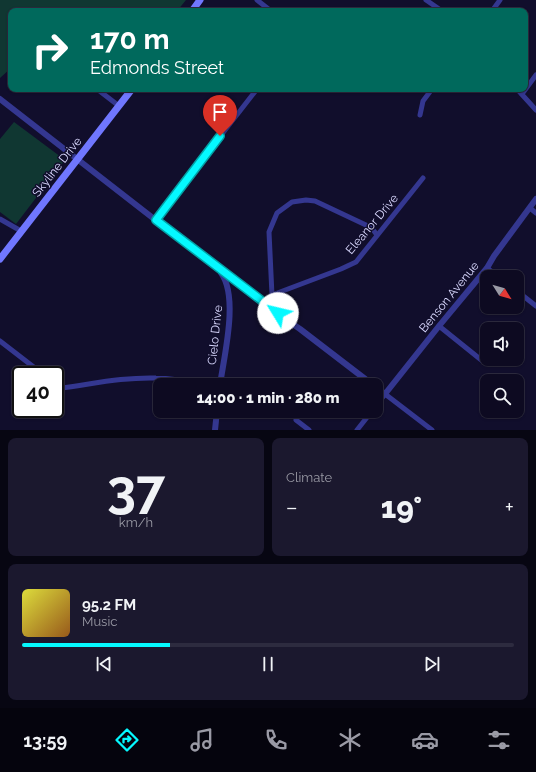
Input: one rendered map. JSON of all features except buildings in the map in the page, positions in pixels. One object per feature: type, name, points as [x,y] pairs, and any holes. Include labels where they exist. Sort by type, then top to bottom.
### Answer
[{"type":"main road","name":"Skyline Drive","points":[[0,258],[130,92]]},
{"type":"street","points":[[257,0],[267,8]]},
{"type":"street","points":[[426,0],[436,8]]},
{"type":"street","points":[[528,86],[536,75]]},
{"type":"street","points":[[101,92],[119,106]]},
{"type":"street","points":[[156,220],[255,92]]},
{"type":"street","points":[[420,115],[423,101],[430,92]]},
{"type":"street","points":[[522,94],[536,110]]},
{"type":"street","points":[[0,99],[78,158],[266,306],[300,329],[364,378]]},
{"type":"street","name":"Eleanor Drive","points":[[272,295],[356,262],[423,178]]},
{"type":"street","name":"Benson Avenue","points":[[383,397],[487,268],[494,256],[536,199]]},
{"type":"street","points":[[266,306],[272,295],[269,232],[277,213],[292,202],[306,200],[315,201],[368,226],[377,235]]},
{"type":"street","points":[[530,208],[536,213]]},
{"type":"street","points":[[0,219],[21,231]]},
{"type":"street","name":"Cielo Drive","points":[[216,267],[224,277],[230,304],[221,378]]},
{"type":"street","points":[[524,297],[536,306]]},
{"type":"street","points":[[439,326],[480,359]]},
{"type":"street","points":[[0,341],[32,366]]},
{"type":"street","points":[[64,388],[140,378],[153,378]]},
{"type":"street","points":[[385,394],[432,430]]},
{"type":"street","points":[[215,430],[216,418]]},
{"type":"street","points":[[357,430],[366,418]]},
{"type":"street","points":[[296,420],[309,430]]},
{"type":"green space","points":[[0,0],[186,0],[179,8],[8,8],[8,71],[0,78]]},
{"type":"green space","points":[[14,122],[65,160],[16,224],[0,212],[0,139]]},
{"type":"route","points":[[220,136],[156,220],[266,306],[278,313]]}]
